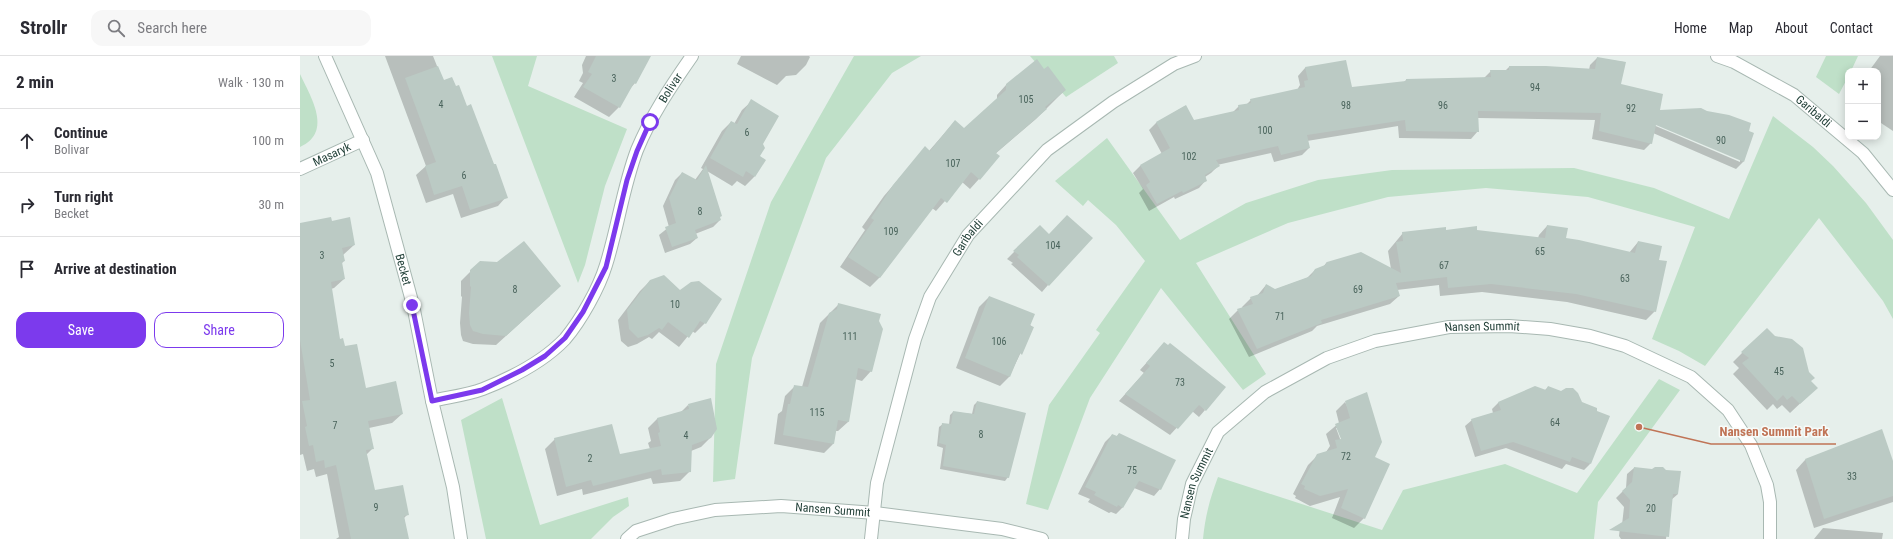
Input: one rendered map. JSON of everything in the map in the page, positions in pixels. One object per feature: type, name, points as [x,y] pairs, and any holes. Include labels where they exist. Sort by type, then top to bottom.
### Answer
[{"type":"street","name":"Becket","points":[[325,56],[377,173],[388,212],[412,305],[432,401],[453,487],[461,539]]},
{"type":"street","name":"Bolivar","points":[[432,401],[482,390],[528,367],[545,356],[565,338],[583,312],[606,267],[627,180],[637,151],[650,122],[665,96],[692,56]]},
{"type":"street","name":"Garibaldi","points":[[871,539],[875,513],[877,483],[914,339],[930,296],[968,235],[1047,150],[1113,102],[1174,64],[1194,56]]},
{"type":"street","name":"Garibaldi","points":[[1717,56],[1734,62],[1794,95],[1863,154],[1893,190]]},
{"type":"street","name":"Masaryk","points":[[300,169],[363,140]]},
{"type":"street","name":"Nansen Summit","points":[[1182,539],[1184,518],[1192,484],[1218,432],[1265,392],[1327,358],[1375,341],[1449,327],[1509,326],[1550,328],[1590,336],[1625,346],[1691,377],[1728,410],[1751,445],[1767,485],[1770,502],[1770,539]]},
{"type":"street","name":"Nansen Summit","points":[[627,539],[636,531],[665,521],[716,510],[781,506],[875,513],[1002,528],[1042,539]]},
{"type":"green space","points":[[492,56],[537,56],[528,86],[627,129],[605,186],[585,265],[578,283]]},
{"type":"green space","points":[[854,56],[921,56],[892,73],[826,158],[752,358],[735,479],[713,482],[716,364],[771,202]]},
{"type":"green space","points":[[1030,56],[1114,56],[1118,63],[1066,97]]},
{"type":"green space","points":[[1826,56],[1858,56],[1852,68],[1845,68],[1845,83],[1839,94],[1816,77]]},
{"type":"green space","points":[[300,74],[313,103],[318,123],[316,132],[310,140],[300,147]]},
{"type":"green space","points":[[1773,116],[1813,147],[1833,166],[1866,203],[1893,240],[1893,319],[1883,301],[1819,218],[1705,366],[1679,351],[1652,339],[1695,227],[1588,197],[1486,188],[1388,197],[1288,223],[1196,263],[1266,374],[1243,390],[1161,288],[1090,398],[1048,510],[1026,504],[1049,405],[1100,333],[1096,330],[1145,261],[1116,225],[1088,200],[1083,206],[1055,181],[1107,138],[1180,240],[1246,203],[1318,180],[1392,170],[1574,168],[1654,188],[1729,219]]},
{"type":"green space","points":[[1659,379],[1680,390],[1598,502],[1594,539],[1203,539],[1208,508],[1218,477],[1382,530],[1403,490],[1505,464],[1577,493]]},
{"type":"green space","points":[[502,398],[540,525],[628,497],[629,506],[613,517],[591,539],[486,539],[461,420]]},
{"type":"building","points":[[596,56],[651,56],[636,84],[634,83],[620,108],[583,87],[592,74],[588,72]]},
{"type":"building","points":[[1597,57],[1626,62],[1621,84],[1663,94],[1660,110],[1701,108],[1707,111],[1729,115],[1751,123],[1749,131],[1754,133],[1744,162],[1656,125],[1652,144],[1599,131],[1601,113],[1478,111],[1479,132],[1406,131],[1405,120],[1307,135],[1310,148],[1281,155],[1278,146],[1216,160],[1220,166],[1205,175],[1207,181],[1183,193],[1182,191],[1157,204],[1146,185],[1150,182],[1140,165],[1170,148],[1156,122],[1186,105],[1194,120],[1239,110],[1238,105],[1251,103],[1250,99],[1305,87],[1304,81],[1308,80],[1305,67],[1346,60],[1352,87],[1406,81],[1406,79],[1491,77],[1490,70],[1509,70],[1509,66],[1546,66],[1595,69]]},
{"type":"building","points":[[1037,59],[1044,69],[1048,66],[1066,90],[1045,107],[1047,109],[996,153],[1000,156],[980,180],[971,172],[947,203],[941,198],[880,278],[848,257],[874,220],[871,218],[893,185],[925,146],[930,151],[955,120],[964,128],[1006,90],[1006,84]]},
{"type":"building","points":[[438,66],[444,80],[452,77],[456,86],[459,85],[467,106],[471,104],[494,164],[496,164],[508,198],[470,210],[462,186],[434,195],[425,166],[436,162],[405,78]]},
{"type":"building","points":[[751,99],[779,116],[763,144],[765,148],[760,156],[766,160],[755,177],[746,171],[743,177],[710,158],[731,121],[737,124]]},
{"type":"building","points":[[706,165],[722,216],[720,217],[721,220],[695,230],[698,238],[672,247],[665,227],[676,223],[669,198],[682,172],[697,180]]},
{"type":"building","points":[[1067,215],[1093,238],[1049,286],[1017,257],[1019,255],[1013,251],[1040,225],[1049,234]]},
{"type":"building","points":[[331,217],[332,221],[350,217],[355,245],[342,248],[345,261],[342,262],[345,279],[331,282],[340,339],[343,338],[345,346],[357,344],[366,388],[396,381],[403,414],[368,421],[374,449],[366,450],[375,490],[403,485],[409,515],[404,516],[409,539],[351,539],[336,465],[325,468],[324,460],[316,462],[313,445],[309,446],[302,401],[310,400],[300,340],[300,223]]},
{"type":"building","points":[[1547,225],[1568,228],[1566,238],[1635,253],[1638,241],[1662,246],[1659,260],[1667,261],[1656,312],[1576,294],[1491,284],[1448,288],[1447,277],[1396,283],[1400,296],[1321,320],[1322,323],[1257,349],[1237,309],[1253,304],[1250,297],[1263,293],[1266,284],[1275,289],[1311,276],[1315,269],[1325,265],[1327,262],[1361,252],[1401,273],[1396,242],[1403,241],[1402,232],[1446,227],[1446,230],[1477,226],[1477,230],[1545,238]]},
{"type":"building","points":[[524,241],[561,286],[506,336],[483,334],[473,331],[470,325],[469,313],[471,287],[470,270],[480,261],[497,262]]},
{"type":"building","points":[[664,275],[680,290],[691,282],[699,281],[722,299],[706,324],[700,321],[689,338],[668,322],[662,330],[659,328],[648,335],[638,338],[629,329],[627,310],[650,280]]},
{"type":"building","points":[[989,296],[1035,314],[1030,326],[1034,327],[1022,355],[1020,353],[1010,377],[965,358]]},
{"type":"building","points":[[838,303],[881,314],[879,321],[883,329],[872,372],[858,368],[849,422],[838,420],[834,444],[783,435],[788,404],[790,404],[794,385],[808,387],[829,313],[837,309]]},
{"type":"building","points":[[1767,328],[1775,336],[1792,339],[1803,348],[1809,372],[1815,378],[1811,381],[1818,388],[1800,404],[1792,396],[1787,400],[1783,395],[1777,401],[1742,363],[1749,358],[1741,352]]},
{"type":"building","points":[[1164,342],[1168,345],[1170,343],[1226,387],[1206,411],[1199,405],[1178,429],[1125,394],[1150,366],[1146,363]]},
{"type":"building","points":[[1535,386],[1546,390],[1548,386],[1561,391],[1566,388],[1573,388],[1578,393],[1582,402],[1597,408],[1597,411],[1610,416],[1591,464],[1572,457],[1570,462],[1513,442],[1481,451],[1471,419],[1501,410],[1498,402]]},
{"type":"building","points":[[1367,392],[1382,442],[1375,457],[1390,464],[1365,519],[1341,508],[1348,489],[1320,496],[1304,489],[1305,486],[1301,484],[1317,454],[1337,448],[1335,440],[1341,439],[1335,424],[1350,418],[1345,401]]},
{"type":"building","points":[[711,398],[717,429],[711,438],[692,445],[691,472],[662,475],[661,469],[593,486],[591,480],[566,487],[554,438],[612,424],[620,454],[661,446],[657,418],[689,409],[688,404]]},
{"type":"building","points":[[977,401],[1026,413],[1009,478],[943,466],[946,445],[939,443],[942,423],[951,424],[953,411],[974,414]]},
{"type":"building","points":[[1882,429],[1893,461],[1893,496],[1824,519],[1805,459]]},
{"type":"building","points":[[1119,433],[1176,460],[1161,490],[1139,481],[1123,508],[1118,505],[1117,507],[1094,495],[1096,492],[1085,487],[1112,434],[1117,436]]},
{"type":"building","points":[[1634,467],[1652,469],[1655,467],[1663,467],[1666,470],[1681,471],[1678,494],[1673,494],[1669,537],[1609,530],[1629,518],[1630,500],[1622,491],[1632,482]]},
{"type":"place","name":"Nansen Summit Park","points":[[1639,427]]},
{"type":"route","points":[[412,305],[432,401],[482,390],[522,370],[545,356],[565,338],[595,292],[606,267],[614,240],[627,180],[637,151],[650,122]]}]
